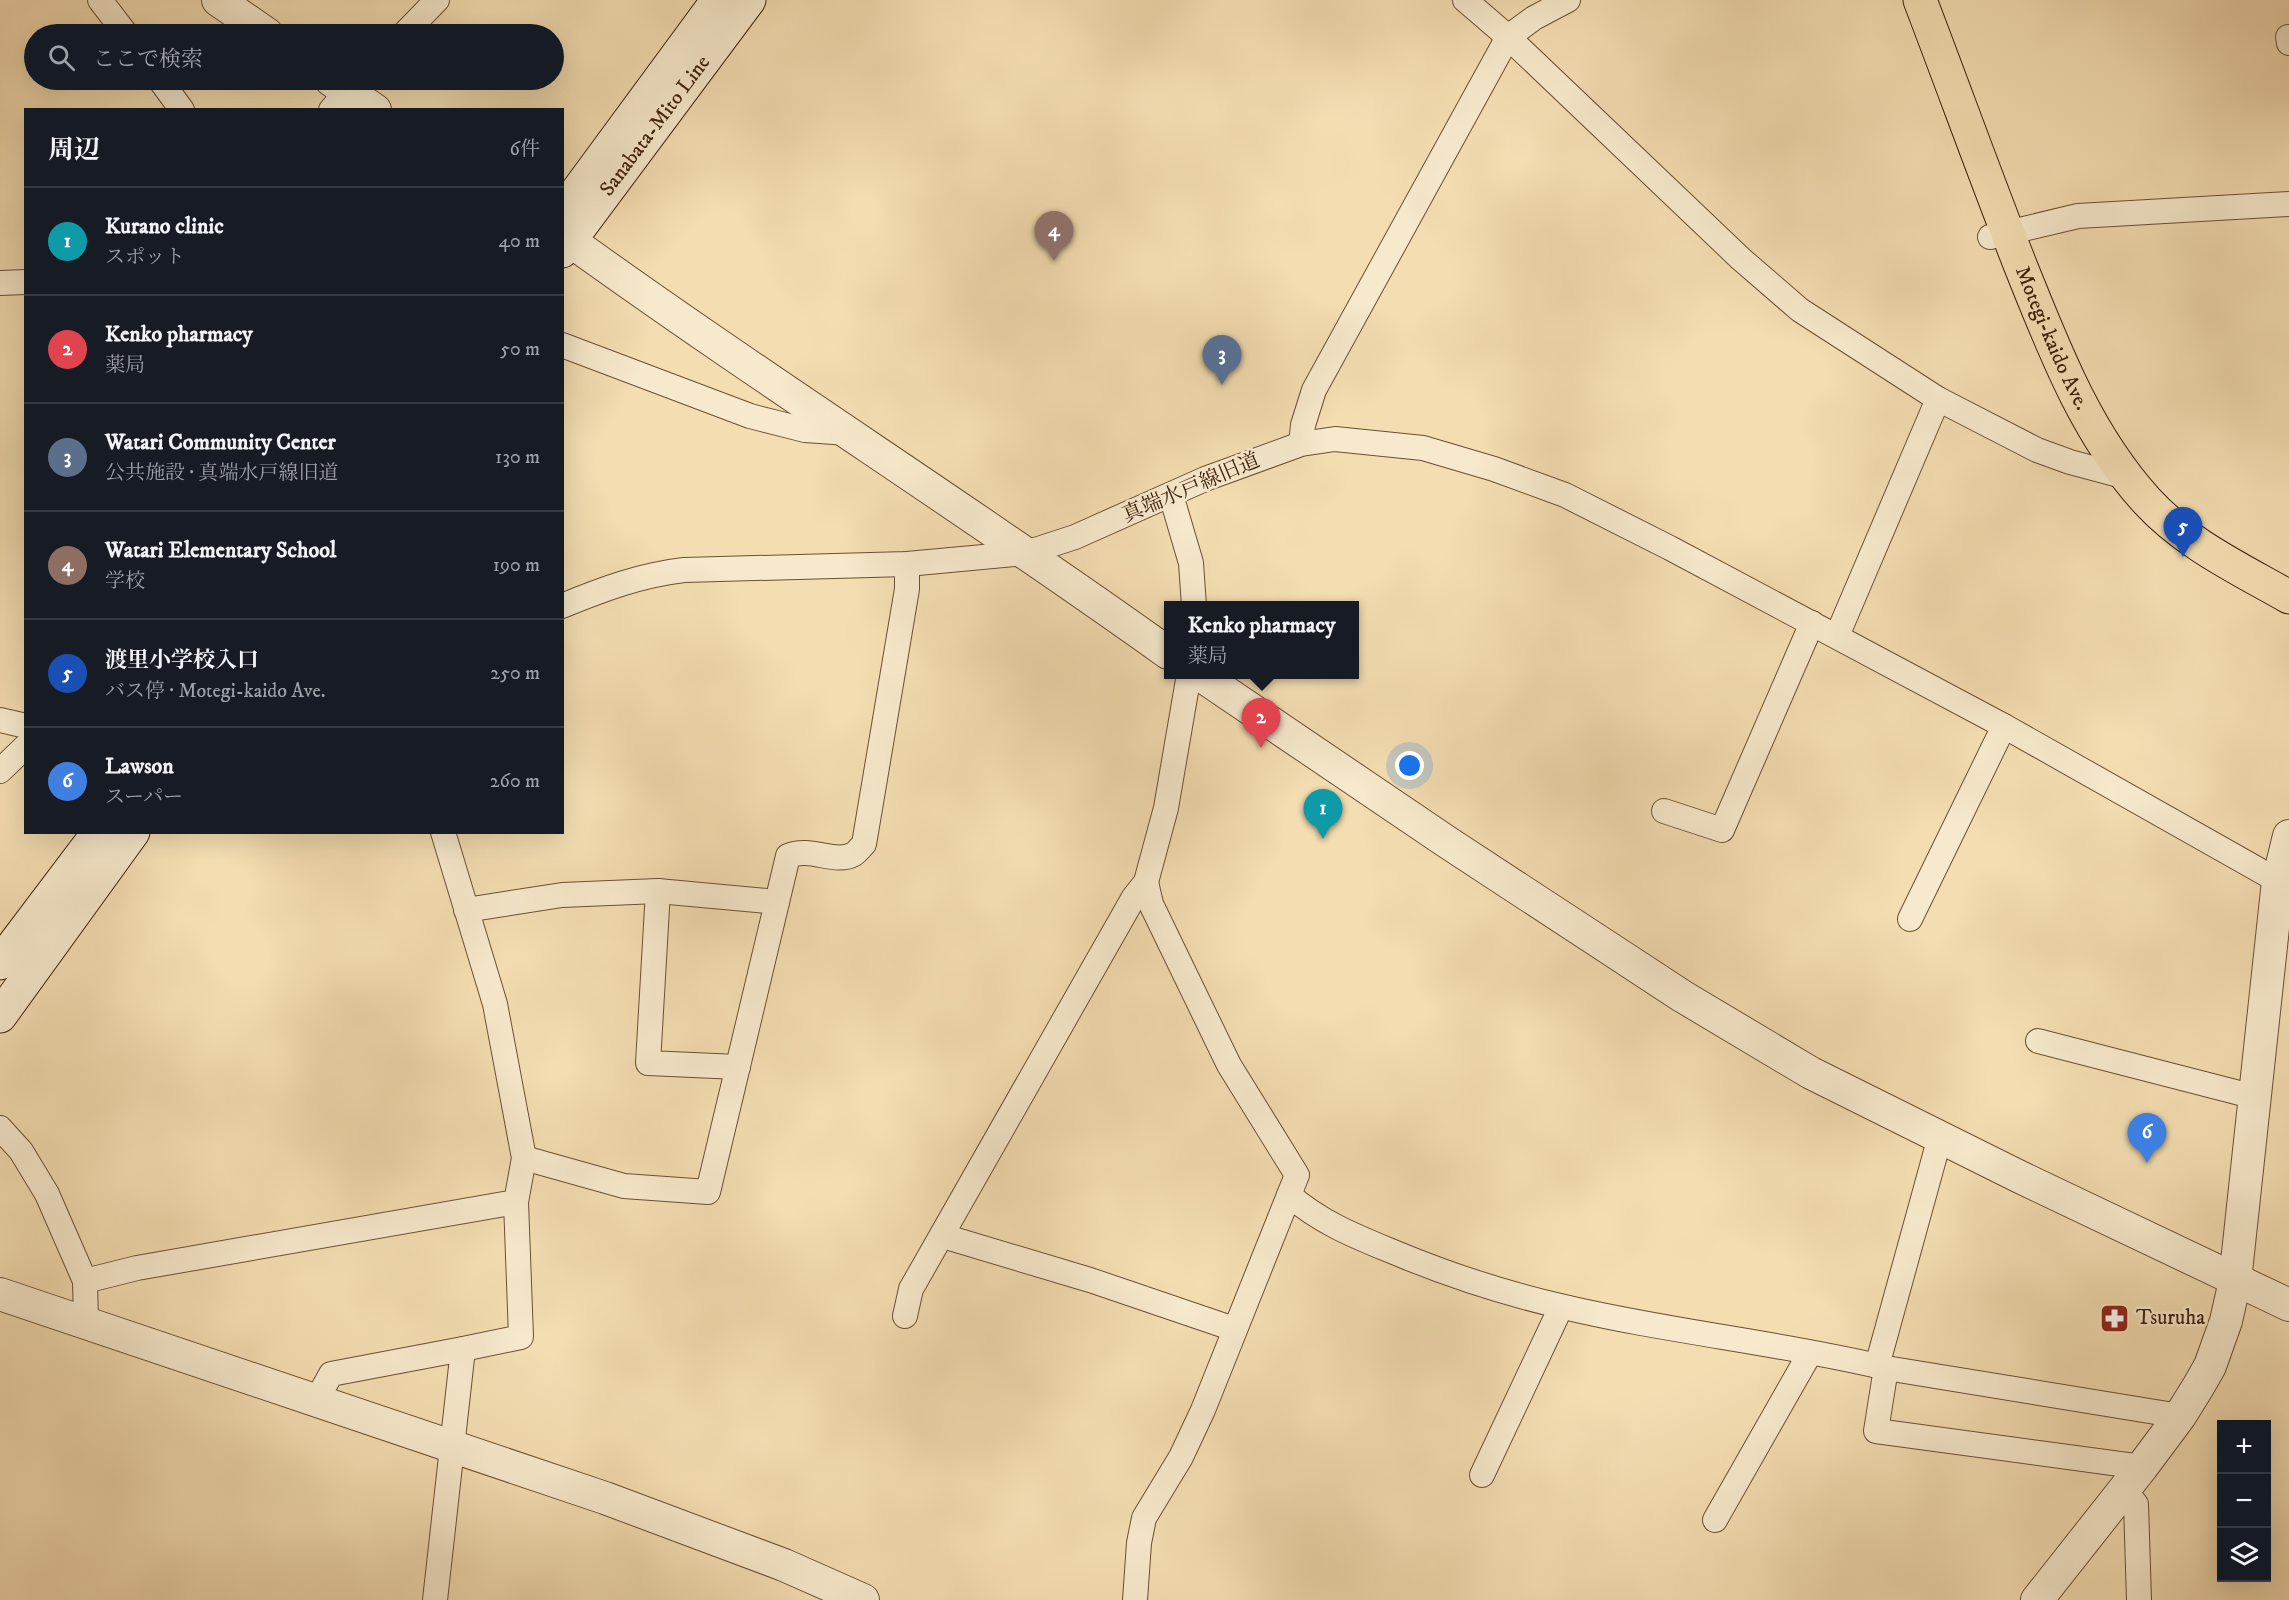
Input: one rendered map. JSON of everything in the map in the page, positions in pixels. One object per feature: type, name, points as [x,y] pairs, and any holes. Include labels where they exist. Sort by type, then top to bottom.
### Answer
[{"type":"highway","name":"Motegi-kaido Ave.","points":[[1920,0],[1999,235],[2078,400],[2099,438],[2126,477],[2174,526],[2235,566],[2289,597]]},
{"type":"main road","name":"Sanabata-Mito Line","points":[[564,235],[718,0]]},
{"type":"main road","name":"Sanabata-Mito Line","points":[[564,235],[749,0]]},
{"type":"main road","points":[[0,963],[97,834]]},
{"type":"main road","points":[[0,1016],[132,834]]},
{"type":"street","points":[[100,0],[118,24]]},
{"type":"street","points":[[218,0],[253,24]]},
{"type":"street","points":[[414,24],[437,0]]},
{"type":"street","points":[[1465,0],[1508,37],[1741,260],[1800,310],[1938,399],[2037,450],[2070,462],[2126,477]]},
{"type":"street","points":[[1301,444],[1303,425],[1314,390],[1508,37],[1534,18],[1568,0]]},
{"type":"street","points":[[167,90],[181,108]]},
{"type":"street","points":[[341,90],[372,108]]},
{"type":"street","points":[[1999,235],[2078,216],[2289,204]]},
{"type":"street","points":[[564,235],[1164,650]]},
{"type":"street","points":[[0,283],[24,282]]},
{"type":"street","points":[[564,346],[750,416],[805,430],[849,433]]},
{"type":"street","points":[[1837,636],[1938,399]]},
{"type":"street","name":"真端水戸線旧道","points":[[564,605],[626,581],[666,572],[907,564],[1026,553],[1075,537],[1206,479],[1301,444],[1335,439],[1423,448],[1494,469],[1566,495],[1671,548],[2004,726],[2284,884]]},
{"type":"street","points":[[1171,495],[1191,563],[1194,601]]},
{"type":"street","points":[[524,1158],[624,1186],[708,1192],[788,856],[800,851],[836,858],[853,855],[864,844],[907,589],[907,564]]},
{"type":"street","points":[[1664,811],[1722,830],[1812,623]]},
{"type":"street","points":[[905,1316],[911,1289],[1134,897],[1146,882],[1166,808],[1188,679]]},
{"type":"street","points":[[1205,679],[1682,996],[1811,1073],[2235,1281],[2289,1305]]},
{"type":"street","points":[[0,720],[24,726]]},
{"type":"street","points":[[1910,919],[2004,726]]},
{"type":"street","points":[[0,771],[24,748]]},
{"type":"street","points":[[316,1401],[330,1374],[521,1337],[516,1202],[524,1158],[495,1004],[444,834]]},
{"type":"street","points":[[2037,1600],[2180,1416],[2210,1366],[2226,1320],[2235,1281],[2255,1097],[2289,836]]},
{"type":"street","points":[[1135,1600],[1144,1518],[1181,1458],[1297,1175],[1229,1065],[1151,904],[1146,882]]},
{"type":"street","points":[[466,910],[562,895],[658,891],[777,902]]},
{"type":"street","points":[[658,891],[648,1063],[738,1068]]},
{"type":"street","points":[[2038,1041],[2255,1097]]},
{"type":"street","points":[[0,1128],[21,1150],[46,1194],[85,1281],[86,1322]]},
{"type":"street","points":[[1940,1137],[1882,1367],[1876,1431],[2132,1478]]},
{"type":"street","points":[[1289,1195],[1307,1212],[1331,1226],[1432,1268],[1561,1307],[1882,1367],[2180,1416]]},
{"type":"street","points":[[85,1281],[137,1268],[516,1202]]},
{"type":"street","points":[[943,1236],[1090,1280],[1234,1329]]},
{"type":"street","points":[[0,1294],[694,1530],[784,1565],[863,1600]]},
{"type":"street","points":[[1482,1475],[1561,1307]]},
{"type":"street","points":[[435,1600],[463,1349]]},
{"type":"street","points":[[1715,1520],[1810,1353]]},
{"type":"street","points":[[2132,1478],[2136,1504],[2139,1600]]},
{"type":"place","name":"Watari Elementary School","points":[[1054,261]]},
{"type":"place","name":"Watari Community Center","points":[[1222,385]]},
{"type":"place","name":"渡里小学校入口","points":[[2183,557]]},
{"type":"place","name":"Kenko pharmacy","points":[[1261,748]]},
{"type":"place","name":"Kurano clinic","points":[[1323,839]]},
{"type":"place","name":"Lawson","points":[[2147,1163]]},
{"type":"place","name":"Tsuruha","points":[[2115,1318]]}]
